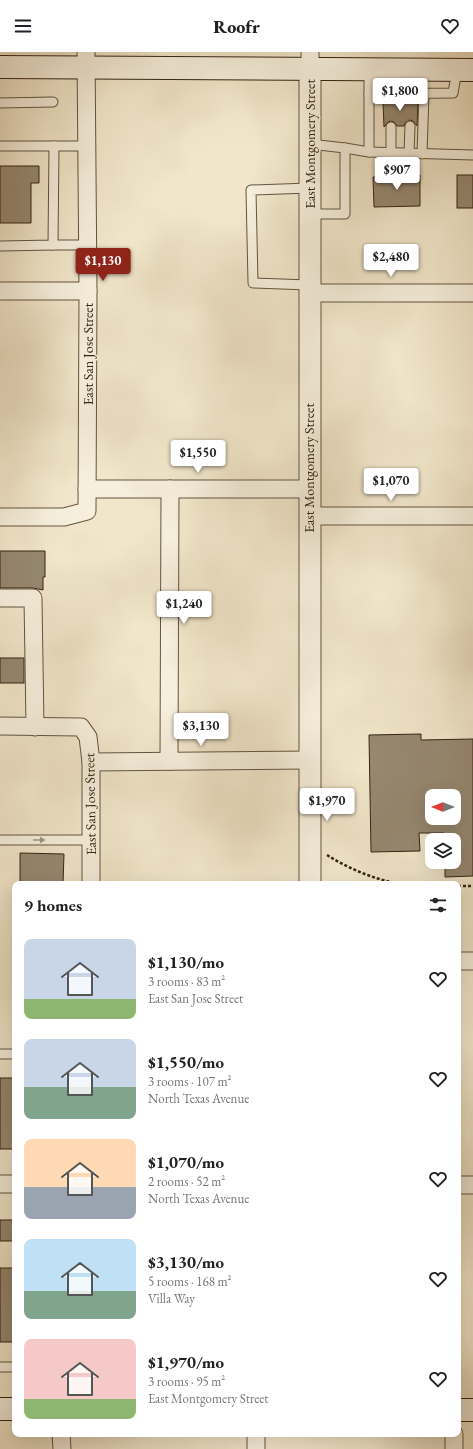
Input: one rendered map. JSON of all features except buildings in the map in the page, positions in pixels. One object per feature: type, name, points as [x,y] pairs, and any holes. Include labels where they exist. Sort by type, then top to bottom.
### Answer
[{"type":"main road","points":[[0,67],[86,60],[310,61],[369,70],[465,70]]},
{"type":"main road","points":[[0,1410],[12,1410]]},
{"type":"main road","points":[[461,1410],[473,1410]]},
{"type":"street","name":"East San Jose Street","points":[[0,517],[64,517],[87,511],[88,245],[86,60]]},
{"type":"street","name":"East Montgomery Street","points":[[310,61],[310,881]]},
{"type":"street","points":[[309,289],[473,293]]},
{"type":"street","points":[[0,291],[88,291]]},
{"type":"street","points":[[87,489],[309,489]]},
{"type":"street","points":[[169,761],[170,489]]},
{"type":"street","points":[[309,516],[473,516]]},
{"type":"street","points":[[0,598],[33,598],[35,727],[0,726]]},
{"type":"street","name":"East San Jose Street","points":[[35,727],[81,727],[88,737],[91,762],[91,881]]},
{"type":"street","points":[[91,762],[311,760]]},
{"type":"street","points":[[461,961],[473,961]]},
{"type":"street","points":[[0,1184],[12,1184]]},
{"type":"street","points":[[461,1185],[473,1185]]},
{"type":"street","points":[[61,1437],[62,1449]]},
{"type":"street","points":[[256,1437],[256,1449]]},
{"type":"street","points":[[454,1437],[454,1449]]},
{"type":"lane","points":[[368,152],[369,70]]},
{"type":"lane","points":[[369,94],[392,98],[411,98],[424,94],[453,93],[465,70]]},
{"type":"lane","points":[[422,154],[424,94]]},
{"type":"lane","points":[[0,103],[53,102]]},
{"type":"lane","points":[[409,153],[410,126]]},
{"type":"lane","points":[[391,127],[391,153]]},
{"type":"lane","points":[[310,144],[368,152],[473,155]]},
{"type":"lane","points":[[0,146],[87,146]]},
{"type":"lane","points":[[53,245],[54,146]]},
{"type":"lane","points":[[310,214],[345,214],[345,148]]},
{"type":"lane","points":[[309,289],[253,283],[251,190],[310,188]]},
{"type":"lane","points":[[0,246],[88,245]]},
{"type":"lane","points":[[0,840],[91,840]]},
{"type":"lane","points":[[0,1054],[12,1054]]},
{"type":"lane","points":[[0,1367],[12,1367]]},
{"type":"path","points":[[325,849],[325,854],[342,864],[387,881]]},
{"type":"path","points":[[461,886],[473,886]]}]
